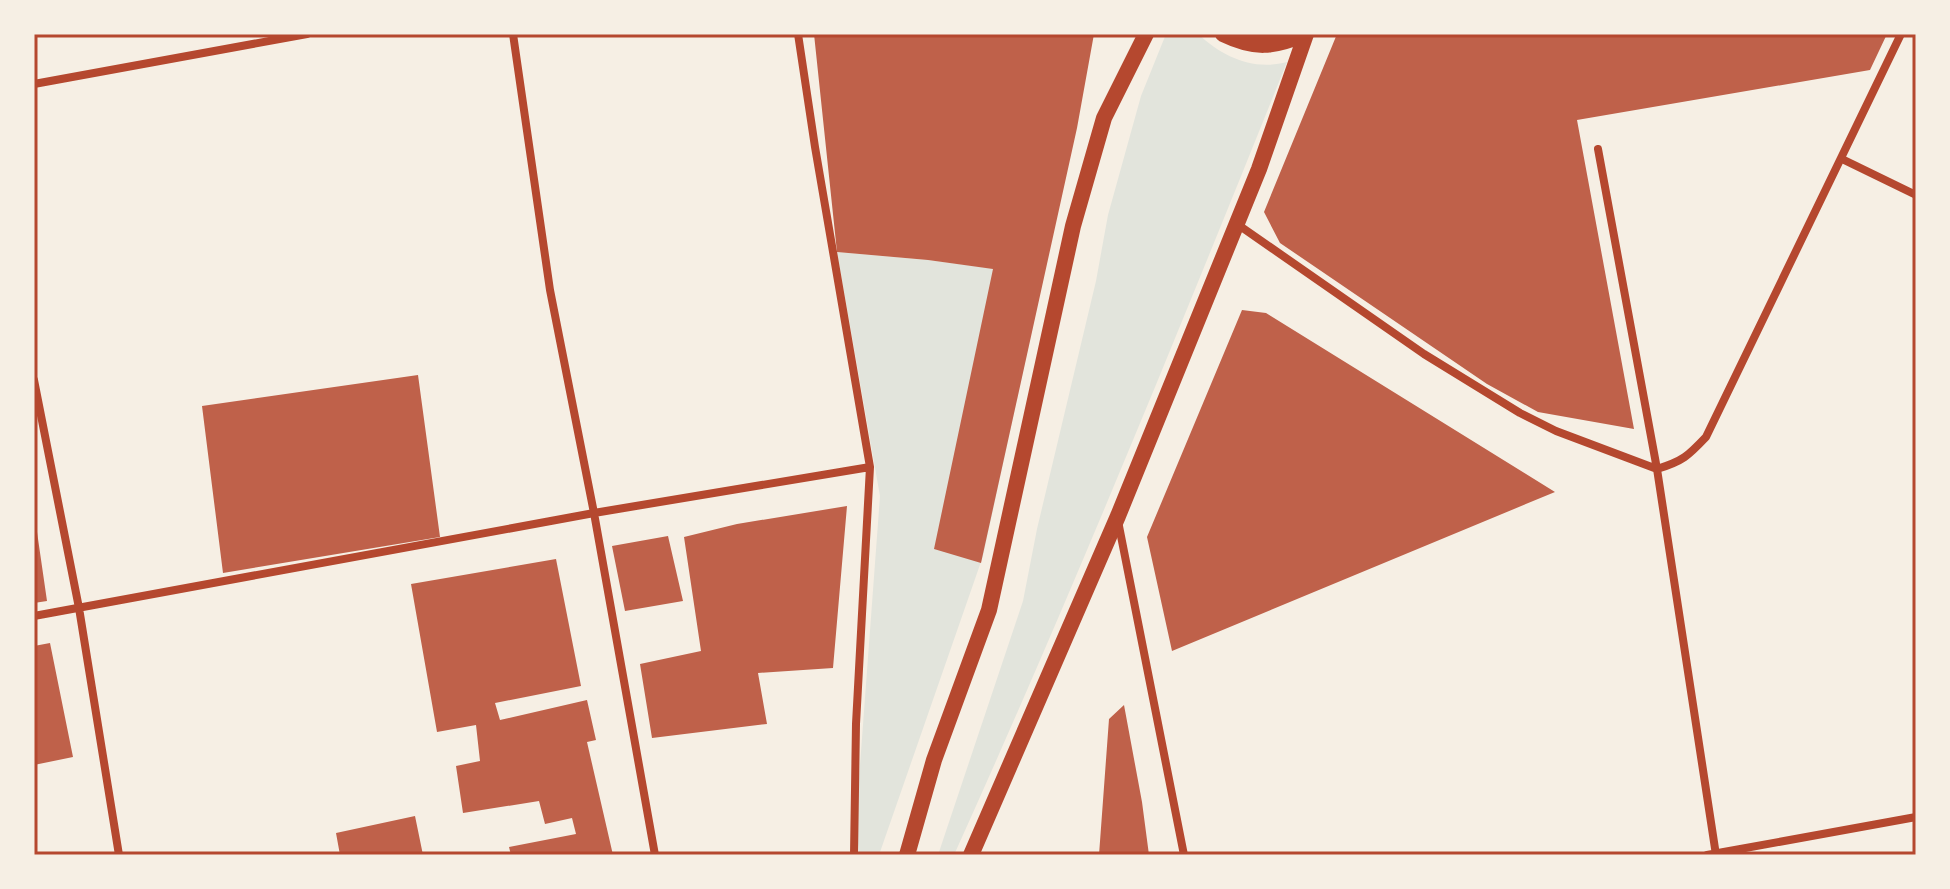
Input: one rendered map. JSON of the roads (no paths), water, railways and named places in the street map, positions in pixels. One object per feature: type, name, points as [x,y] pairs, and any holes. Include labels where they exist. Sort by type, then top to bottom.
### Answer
[{"type":"main road","points":[[907,855],[934,760],[989,610],[1073,226],[1104,118],[1146,34]]},
{"type":"main road","points":[[1223,34],[1241,42],[1263,46],[1285,43],[1305,34]]},
{"type":"main road","points":[[971,855],[1118,516],[1237,224],[1305,34]]},
{"type":"street","points":[[34,84],[307,34]]},
{"type":"street","points":[[513,34],[550,290],[594,513],[655,855]]},
{"type":"street","points":[[798,34],[870,467],[856,724],[854,855]]},
{"type":"street","points":[[1237,224],[1424,354],[1520,413],[1556,431],[1657,469],[1686,457],[1706,437],[1901,34]]},
{"type":"street","points":[[1598,149],[1657,469],[1713,854],[1916,817]]},
{"type":"street","points":[[1842,159],[1916,195]]},
{"type":"street","points":[[34,380],[79,608],[119,855]]},
{"type":"street","points":[[34,616],[594,513],[870,467]]},
{"type":"street","points":[[1118,516],[1184,855]]}]
